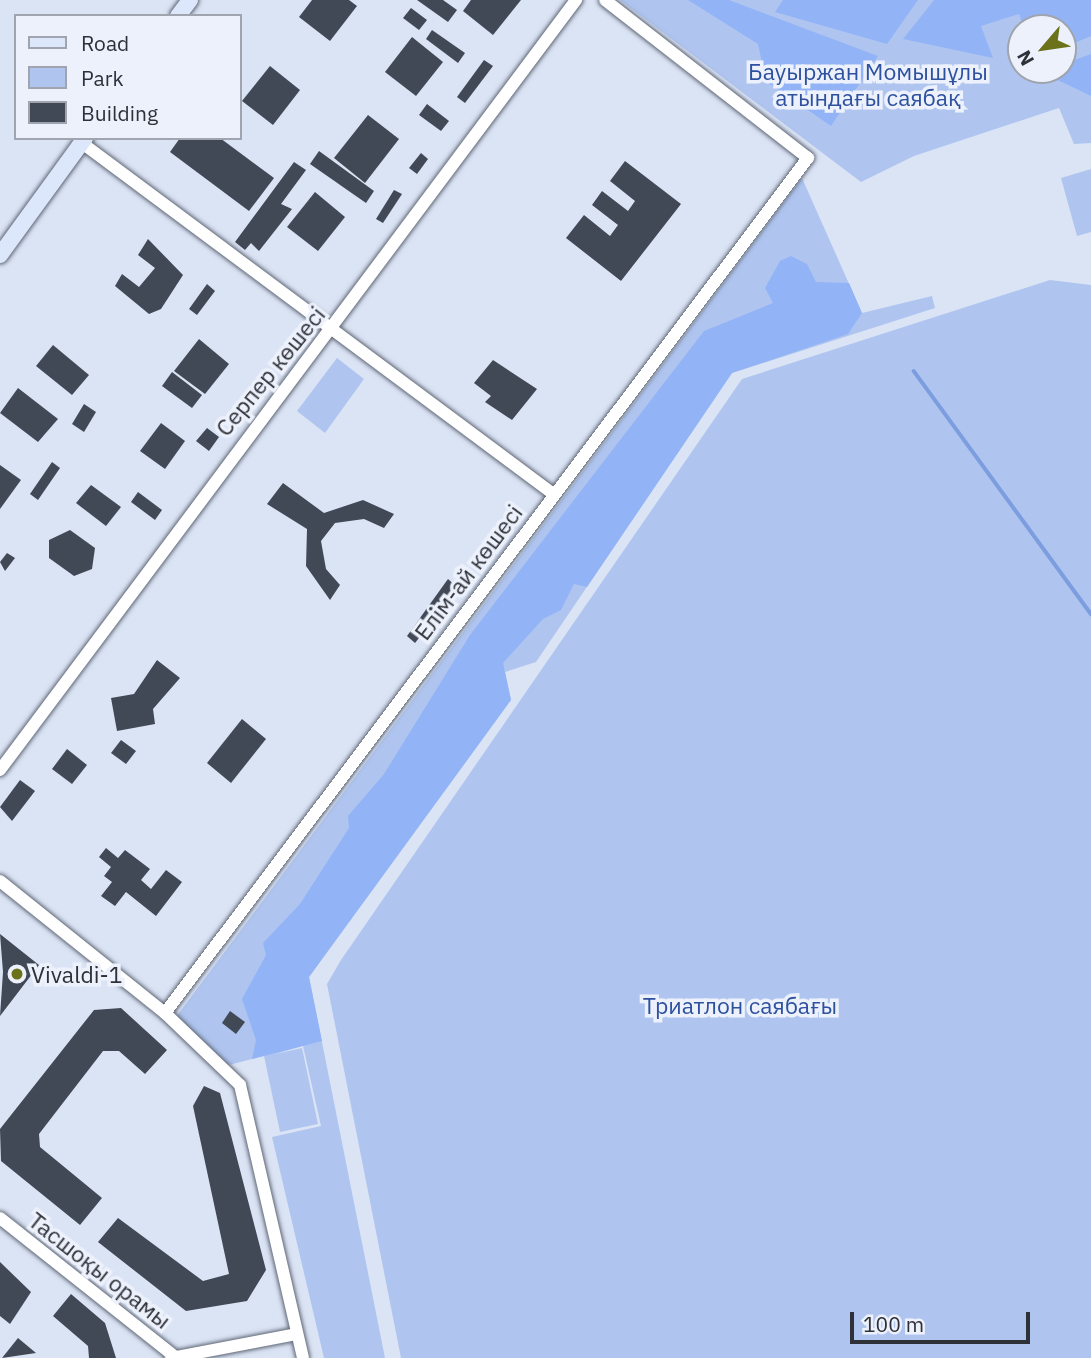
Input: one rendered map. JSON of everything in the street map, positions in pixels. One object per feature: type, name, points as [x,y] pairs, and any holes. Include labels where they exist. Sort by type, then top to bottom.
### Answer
[{"type":"street","name":"Серпер көшесі","points":[[0,770],[245,435],[330,331],[576,0]]},
{"type":"street","name":"Елім-ай көшесі","points":[[165,1013],[552,494],[808,158],[605,0]]},
{"type":"street","points":[[0,255],[84,140],[330,331],[552,494]]},
{"type":"street","points":[[0,881],[165,1013],[240,1085],[303,1358]]},
{"type":"street","name":"Тасшоқы орамы","points":[[0,1218],[172,1356]]},
{"type":"street","points":[[172,1356],[297,1334]]},
{"type":"green space","name":"Бауыржан Момышұлы атындағы саябақ","points":[[620,0],[1091,0],[1091,143],[1074,144],[1059,108],[914,156],[861,182]]},
{"type":"green space","points":[[1091,169],[1091,232],[1077,236],[1061,178]]},
{"type":"green space","points":[[802,178],[862,313],[932,296],[935,308],[732,373],[536,662],[505,672],[511,700],[309,977],[385,1358],[324,1358],[272,1137],[321,1126],[303,1046],[275,1054],[302,1048],[318,1124],[280,1132],[264,1056],[225,1066],[176,1017]]},
{"type":"green space","name":"Триатлон саябағы","points":[[1050,280],[1091,285],[1091,1358],[401,1358],[327,984],[341,960],[742,379]]},
{"type":"green space","points":[[337,358],[364,379],[325,433],[297,411]]},
{"type":"shaded area","points":[[688,0],[729,0],[878,56],[831,126],[766,81],[758,44]]},
{"type":"shaded area","points":[[783,0],[918,0],[887,44],[775,12]]},
{"type":"shaded area","points":[[934,0],[1091,0],[1091,36],[1077,42],[1077,14],[1007,14],[1007,18],[981,26],[993,58],[903,39]]},
{"type":"shaded area","points":[[1091,54],[1091,96],[1066,84],[1077,84],[1077,59]]},
{"type":"shaded area","points":[[791,256],[807,264],[816,282],[849,283],[862,313],[848,334],[732,373],[587,587],[574,584],[561,610],[543,619],[503,663],[511,700],[309,977],[322,1041],[252,1059],[256,1040],[242,999],[266,955],[263,943],[300,904],[349,828],[348,816],[384,774],[470,635],[704,331],[773,303],[765,288],[780,261]]},
{"type":"building","points":[[312,0],[349,0],[357,6],[330,41],[299,17]]},
{"type":"building","points":[[417,0],[443,0],[457,10],[448,22]]},
{"type":"building","points":[[471,0],[521,0],[493,35],[463,11]]},
{"type":"building","points":[[411,8],[427,20],[419,30],[403,18]]},
{"type":"building","points":[[432,30],[465,53],[458,63],[426,39]]},
{"type":"building","points":[[412,37],[443,62],[416,96],[385,72]]},
{"type":"building","points":[[484,60],[493,66],[465,103],[457,97]]},
{"type":"building","points":[[270,66],[300,90],[273,125],[242,101]]},
{"type":"building","points":[[427,104],[449,121],[441,131],[419,115]]},
{"type":"building","points":[[368,115],[399,139],[365,183],[334,158]]},
{"type":"building","points":[[179,140],[223,140],[274,178],[249,211],[170,152]]},
{"type":"building","points":[[319,151],[374,191],[366,203],[310,164]]},
{"type":"building","points":[[421,153],[428,159],[417,174],[409,168]]},
{"type":"building","points":[[625,161],[681,204],[621,281],[566,238],[584,215],[610,236],[618,225],[592,205],[602,191],[628,211],[635,201],[610,181]]},
{"type":"building","points":[[294,162],[306,170],[281,204],[292,209],[259,251],[251,243],[245,250],[235,242]]},
{"type":"building","points":[[394,190],[402,194],[383,223],[376,219]]},
{"type":"building","points":[[315,192],[345,217],[318,251],[287,227]]},
{"type":"building","points":[[148,239],[183,275],[161,309],[149,314],[115,286],[122,274],[139,287],[155,268],[138,255]]},
{"type":"building","points":[[207,284],[215,291],[197,315],[189,309]]},
{"type":"building","points":[[199,339],[229,364],[205,394],[174,371]]},
{"type":"building","points":[[53,345],[89,375],[72,395],[36,366]]},
{"type":"building","points":[[493,360],[537,389],[512,420],[485,402],[491,396],[474,383]]},
{"type":"building","points":[[172,372],[202,395],[192,408],[162,386]]},
{"type":"building","points":[[18,388],[58,419],[38,442],[0,413]]},
{"type":"building","points":[[84,404],[96,412],[84,432],[72,424]]},
{"type":"building","points":[[161,423],[185,441],[165,469],[140,451]]},
{"type":"building","points":[[207,428],[219,437],[209,451],[196,441]]},
{"type":"building","points":[[52,462],[60,468],[38,500],[30,494]]},
{"type":"building","points":[[0,465],[21,480],[0,509]]},
{"type":"building","points":[[283,483],[324,513],[363,500],[394,514],[384,528],[364,519],[335,523],[321,541],[326,569],[340,585],[330,600],[306,566],[307,529],[267,504]]},
{"type":"building","points":[[91,485],[121,507],[106,526],[76,503]]},
{"type":"building","points":[[138,492],[162,510],[155,520],[131,502]]},
{"type":"building","points":[[70,530],[95,548],[92,569],[74,576],[49,558],[49,540]]},
{"type":"building","points":[[7,553],[15,558],[5,571],[0,562]]},
{"type":"building","points":[[448,579],[458,588],[415,643],[407,636]]},
{"type":"building","points":[[157,660],[180,678],[153,709],[155,724],[117,731],[111,698],[134,694]]},
{"type":"building","points":[[242,719],[266,739],[231,783],[207,763]]},
{"type":"building","points":[[121,740],[136,751],[126,764],[111,753]]},
{"type":"building","points":[[67,749],[87,765],[72,784],[52,769]]},
{"type":"building","points":[[20,780],[35,791],[12,821],[0,807]]},
{"type":"building","points":[[106,848],[118,858],[125,850],[150,869],[141,880],[151,889],[166,870],[182,882],[156,916],[126,892],[115,906],[101,896],[112,882],[104,876],[111,867],[99,857]]},
{"type":"building","name":"Vivaldi-1","points":[[0,934],[39,965],[0,1016],[3,972]]},
{"type":"building","points":[[121,1008],[167,1050],[145,1074],[119,1051],[103,1051],[39,1134],[40,1147],[102,1198],[80,1225],[1,1161],[0,1129],[94,1010]]},
{"type":"building","points":[[230,1011],[245,1022],[236,1034],[222,1023]]},
{"type":"building","points":[[204,1086],[220,1093],[266,1270],[247,1301],[186,1311],[98,1242],[118,1218],[203,1281],[229,1274],[193,1106]]},
{"type":"building","points":[[0,1262],[31,1292],[10,1324],[0,1316]]},
{"type":"building","points":[[71,1294],[105,1323],[116,1358],[89,1358],[88,1346],[53,1316]]},
{"type":"building","points":[[18,1338],[36,1353],[2,1358]]},
{"type":"waterway","points":[[914,371],[1091,614]]},
{"type":"place","name":"Vivaldi-1","points":[[17,974]]}]
